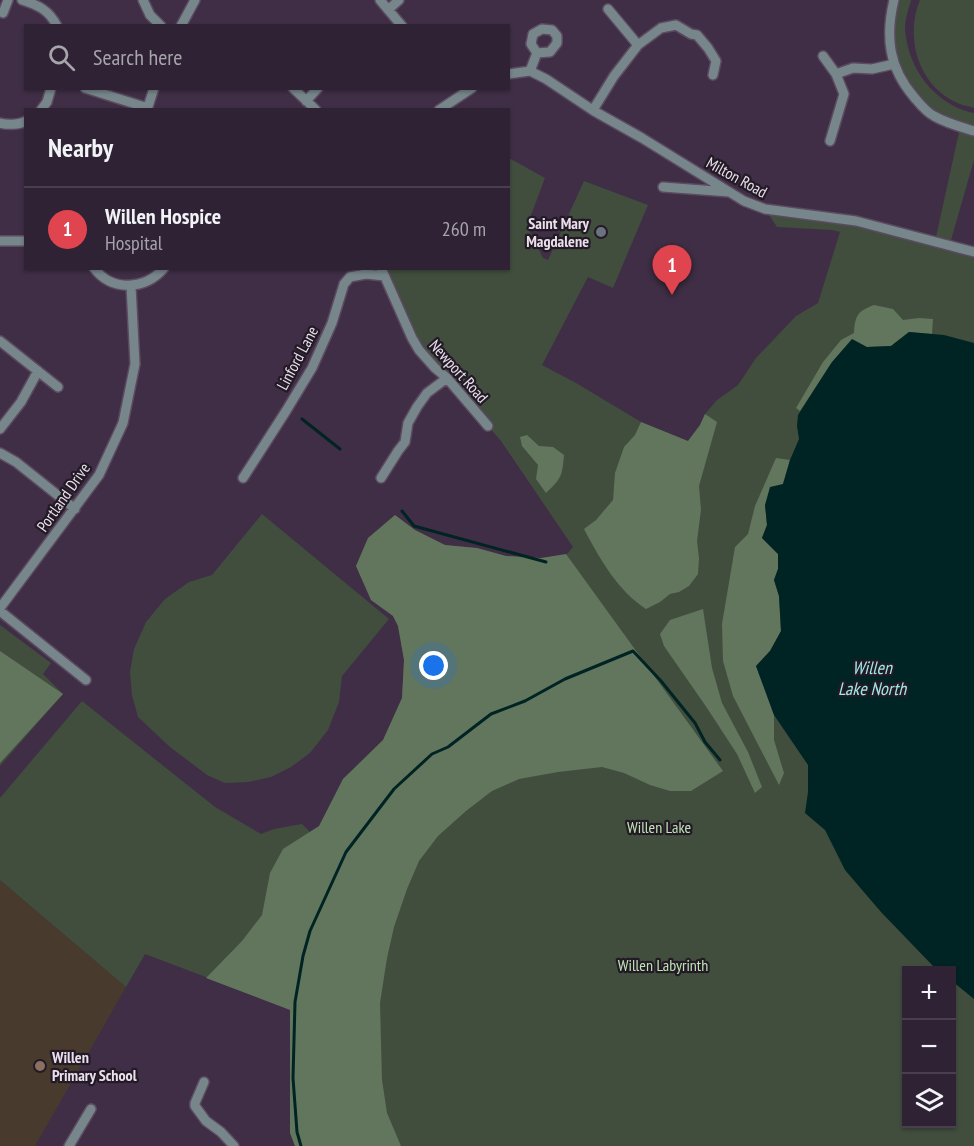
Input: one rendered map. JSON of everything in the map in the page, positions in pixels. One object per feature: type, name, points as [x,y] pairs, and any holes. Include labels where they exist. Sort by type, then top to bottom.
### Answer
[{"type":"street","points":[[3,13],[8,0]]},
{"type":"street","points":[[22,0],[35,4],[48,12],[56,24]]},
{"type":"street","points":[[143,0],[150,15],[159,24]]},
{"type":"street","points":[[182,24],[195,0]]},
{"type":"street","points":[[380,0],[400,24]]},
{"type":"street","points":[[388,10],[399,0]]},
{"type":"street","points":[[894,0],[890,15],[890,46],[899,77],[922,107],[934,116],[970,130]]},
{"type":"street","points":[[608,9],[638,45]]},
{"type":"street","points":[[592,110],[638,45],[661,28],[676,25],[697,35],[716,61],[713,75]]},
{"type":"street","points":[[510,74],[530,71],[537,53]]},
{"type":"street","points":[[823,56],[836,74],[844,94],[830,141]]},
{"type":"street","points":[[836,74],[853,68],[872,69],[894,64]]},
{"type":"street","name":"Milton Road","points":[[530,71],[744,201],[765,209],[856,221],[974,252]]},
{"type":"street","points":[[42,108],[47,102],[50,90]]},
{"type":"street","points":[[91,90],[145,108]]},
{"type":"street","points":[[148,108],[153,90]]},
{"type":"street","points":[[294,90],[314,108]]},
{"type":"street","points":[[306,101],[316,90]]},
{"type":"street","points":[[442,108],[469,90]]},
{"type":"street","points":[[0,123],[24,122]]},
{"type":"street","points":[[663,187],[730,192]]},
{"type":"street","points":[[0,241],[24,241]]},
{"type":"street","points":[[95,270],[118,285],[131,286],[147,282],[162,270]]},
{"type":"street","name":"Newport Road","points":[[383,272],[419,350],[447,378],[488,426]]},
{"type":"street","name":"Linford Lane","points":[[243,478],[312,368],[333,322],[344,284],[350,276],[383,272]]},
{"type":"street","name":"Portland Drive","points":[[86,680],[0,609],[99,475],[123,423],[135,364],[131,286]]},
{"type":"street","points":[[0,341],[58,387]]},
{"type":"street","points":[[0,429],[21,402],[38,371]]},
{"type":"street","points":[[381,478],[405,442],[408,423],[417,407],[427,393],[447,378]]},
{"type":"street","points":[[0,453],[16,462],[75,509]]},
{"type":"street","points":[[204,1082],[195,1106],[206,1121],[234,1146]]},
{"type":"street","points":[[69,1146],[91,1109]]},
{"type":"shaded area","points":[[874,305],[893,309],[903,320],[933,319],[932,334],[909,332],[891,346],[867,347],[832,362],[800,411],[796,408],[823,362],[841,340],[854,333],[858,314]]},
{"type":"shaded area","points":[[705,414],[717,422],[699,486],[701,510],[697,541],[698,574],[689,586],[670,594],[646,609],[626,593],[618,583],[584,529],[596,520],[613,500],[615,473],[624,447],[635,435],[641,422],[688,441]]},
{"type":"shaded area","points":[[527,435],[539,446],[553,447],[564,455],[560,476],[546,493],[536,479],[538,465],[522,446],[520,437]]},
{"type":"shaded area","points":[[776,458],[790,460],[783,484],[765,505],[767,525],[762,538],[778,554],[778,569],[774,580],[779,596],[781,631],[770,651],[756,666],[774,715],[774,740],[784,773],[779,785],[733,696],[723,661],[722,624],[735,547],[748,534],[755,506]]},
{"type":"shaded area","points":[[395,515],[415,530],[445,545],[477,548],[506,556],[541,558],[566,554],[723,771],[691,791],[670,791],[602,767],[558,772],[519,779],[492,791],[466,811],[438,836],[419,861],[394,927],[387,958],[380,1003],[382,1080],[387,1113],[401,1146],[295,1146],[290,1133],[290,1010],[206,978],[242,941],[262,915],[270,873],[283,849],[319,826],[343,779],[383,740],[402,698],[404,660],[398,626],[393,616],[371,600],[356,566],[368,538]]},
{"type":"shaded area","points":[[703,609],[712,668],[722,703],[748,752],[762,787],[755,793],[737,754],[664,646],[660,634],[670,620]]},
{"type":"shaded area","points":[[0,651],[63,694],[0,763]]},
{"type":"shaded area","name":"Willen Primary School","points":[[0,880],[126,987],[35,1146],[0,1146]]},
{"type":"green space","points":[[894,0],[911,0],[905,28],[911,57],[917,70],[935,93],[960,109],[974,113],[974,131],[934,116],[894,64]]},
{"type":"green space","points":[[920,0],[974,0],[974,108],[962,105],[946,96],[925,74],[915,45],[915,15]]},
{"type":"green space","points":[[959,132],[974,137],[974,160],[951,240],[936,237]]},
{"type":"green space","name":"Willen Lake","points":[[510,159],[545,178],[527,226],[543,258],[548,260],[584,181],[648,205],[613,288],[588,277],[542,365],[641,422],[688,441],[705,414],[717,400],[738,385],[756,358],[796,316],[818,303],[840,232],[777,227],[765,209],[856,221],[974,252],[974,1146],[295,1146],[290,1133],[290,1009],[145,954],[126,987],[0,880],[0,798],[82,701],[215,807],[261,834],[302,824],[310,832],[319,827],[343,779],[383,740],[402,698],[404,660],[398,626],[393,616],[371,600],[356,566],[368,538],[395,515],[415,530],[445,545],[477,548],[506,556],[541,558],[566,555],[573,547],[501,441],[447,378],[419,350],[381,270],[510,270]]},
{"type":"green space","points":[[262,514],[389,619],[342,676],[339,702],[328,730],[310,753],[291,767],[271,777],[248,782],[225,783],[207,775],[170,747],[138,717],[132,695],[130,672],[134,649],[146,622],[165,599],[189,582],[212,575]]},
{"type":"green space","points":[[0,625],[51,663],[43,674],[63,694],[0,766]]},
{"type":"water","name":"Willen Lake North","points":[[909,332],[944,335],[974,343],[974,999],[956,984],[956,966],[933,966],[881,912],[845,870],[825,830],[805,813],[808,765],[774,715],[756,666],[770,651],[781,631],[779,596],[774,580],[778,569],[778,554],[762,538],[767,525],[765,505],[770,487],[783,484],[799,439],[798,415],[832,362],[852,339],[867,347],[891,346]]},
{"type":"waterway","points":[[302,419],[340,449]]},
{"type":"waterway","points":[[402,511],[414,526],[546,562]]},
{"type":"waterway","points":[[301,1146],[297,1132],[293,1078],[295,1002],[303,956],[310,931],[346,852],[394,789],[432,754],[448,747],[491,714],[525,701],[565,679],[633,651],[695,723],[705,742],[720,760]]},
{"type":"place","name":"Saint Mary Magdalene","points":[[601,232]]},
{"type":"place","name":"Willen Hospice","points":[[672,295]]},
{"type":"place","name":"Willen Primary School","points":[[40,1066]]},
{"type":"park label","name":"Willen Labyrinth","points":[[663,965]]}]
